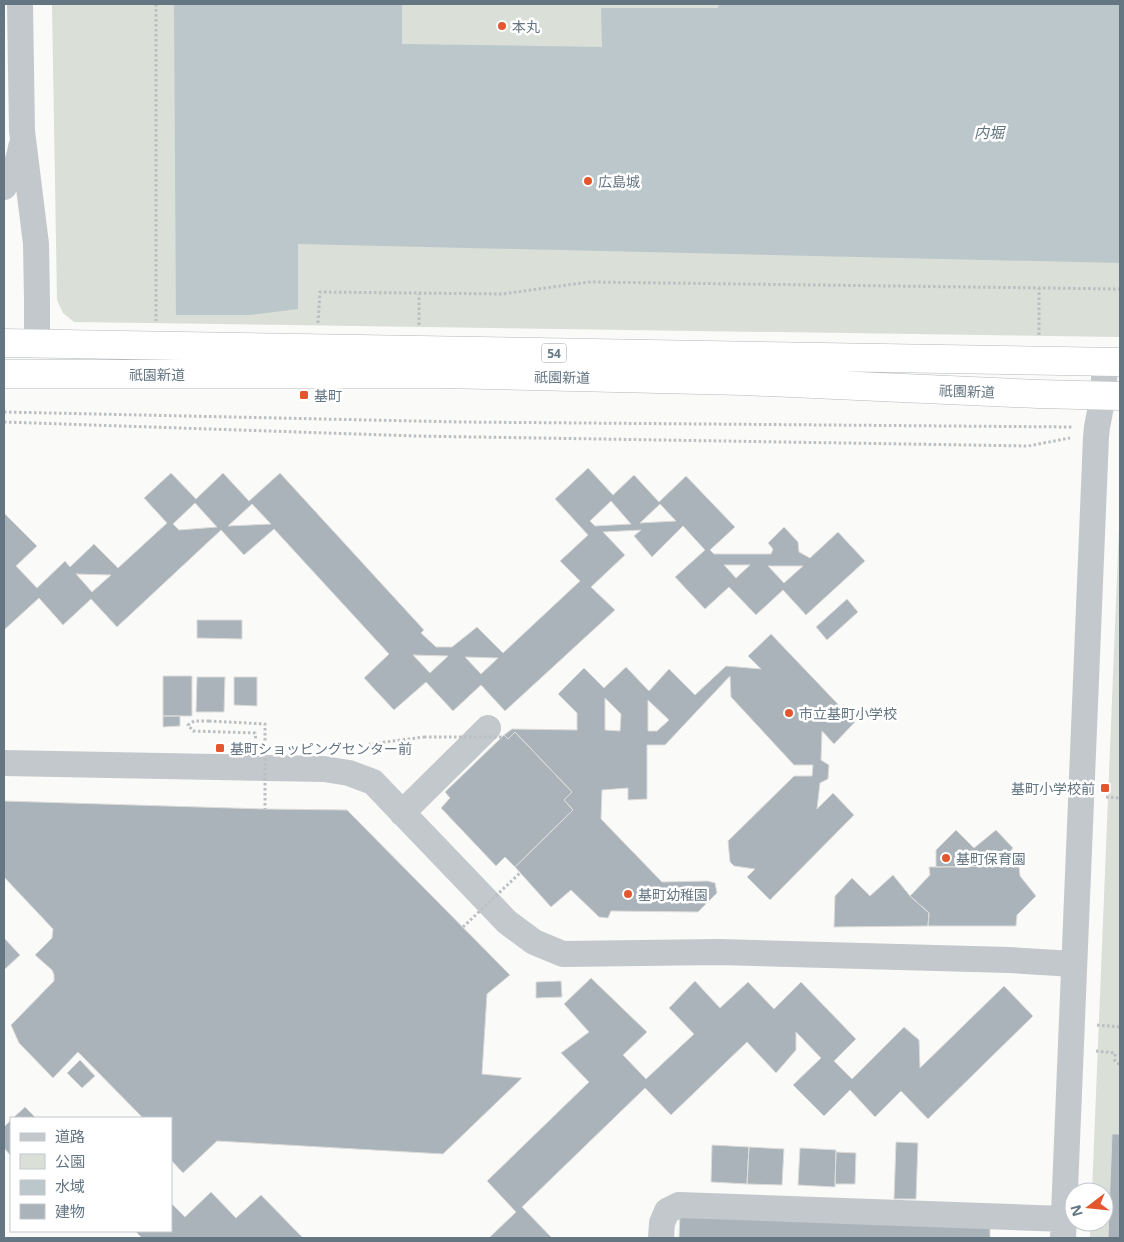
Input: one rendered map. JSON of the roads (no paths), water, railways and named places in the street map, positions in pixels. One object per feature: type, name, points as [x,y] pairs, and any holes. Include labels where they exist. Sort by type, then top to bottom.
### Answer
[{"type":"highway","name":"祇園新道","points":[[4,344],[1113,362]]},
{"type":"highway","name":"祇園新道","points":[[4,374],[440,374],[743,382],[1112,396]]},
{"type":"street","points":[[4,187],[11,177],[20,155],[22,131],[20,4]]},
{"type":"street","points":[[22,131],[36,244],[36,344]]},
{"type":"street","points":[[1066,1182],[1074,964],[1087,432],[1112,396],[1113,362]]},
{"type":"street","points":[[402,812],[495,733]]},
{"type":"street","points":[[4,763],[324,769],[349,773],[372,782],[508,922],[534,942],[563,954],[719,952],[1009,960],[1074,964]]},
{"type":"street","points":[[661,1238],[662,1223],[667,1210],[679,1205],[1064,1229]]},
{"type":"water","name":"内堀","points":[[174,4],[402,4],[402,44],[602,47],[601,8],[718,8],[719,4],[1120,4],[1120,263],[298,244],[298,309],[249,315],[176,315]]},
{"type":"place","name":"本丸","points":[[502,26]]},
{"type":"place","name":"広島城","points":[[588,181]]},
{"type":"place","name":"基町","points":[[304,395]]},
{"type":"place","name":"市立基町小学校","points":[[789,713]]},
{"type":"place","name":"基町ショッピングセンター前","points":[[220,748]]},
{"type":"place","name":"基町小学校前","points":[[1105,788]]},
{"type":"place","name":"基町保育園","points":[[946,858]]},
{"type":"place","name":"基町幼稚園","points":[[628,894]]}]
